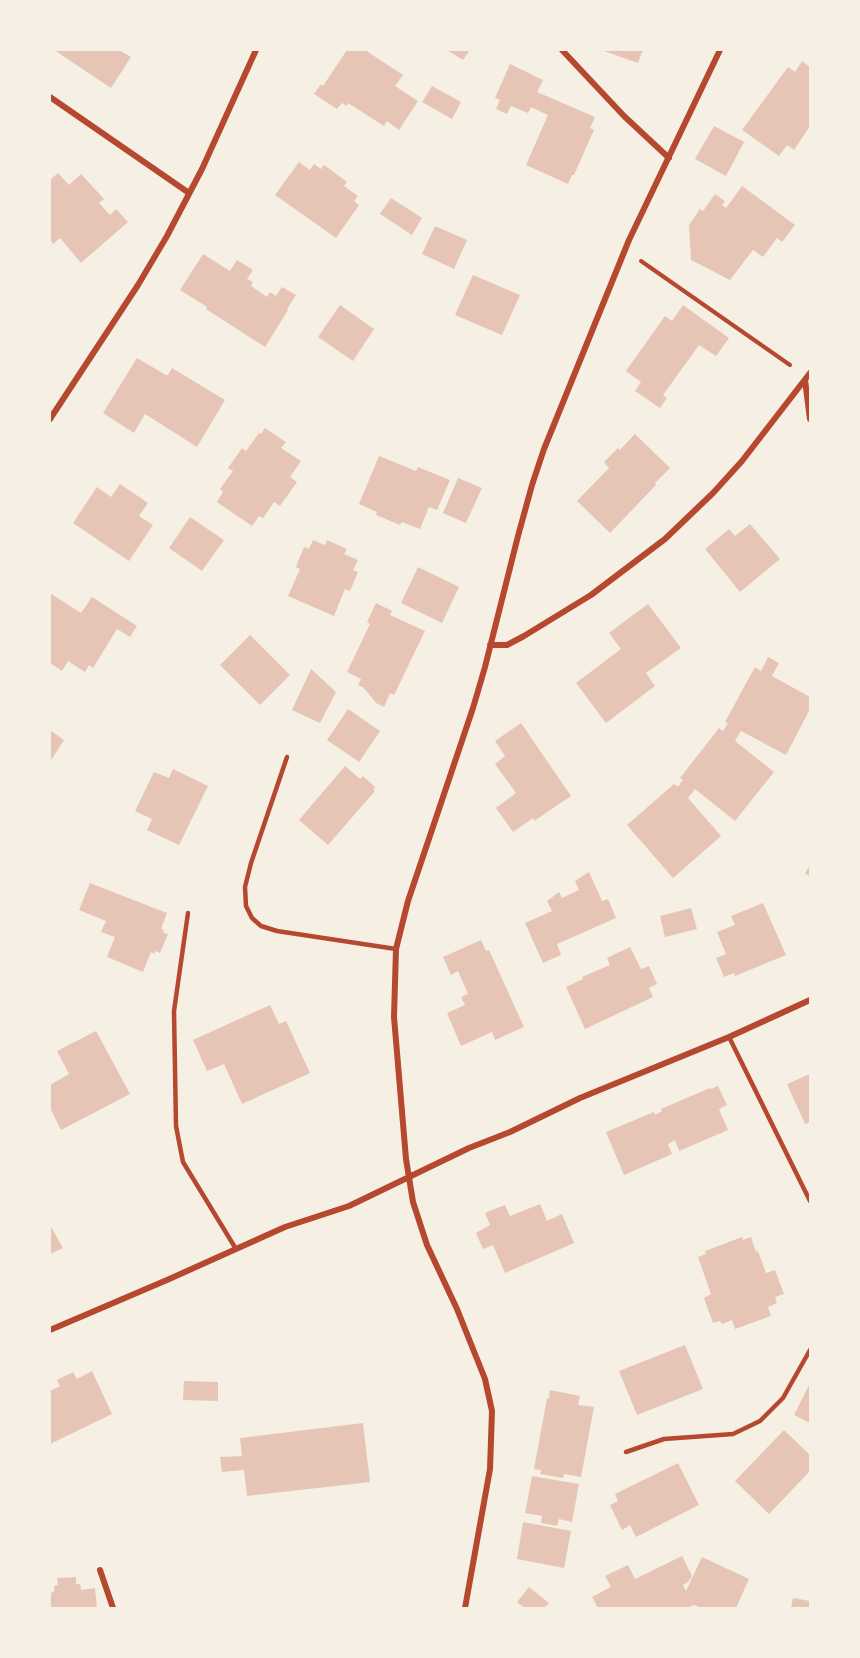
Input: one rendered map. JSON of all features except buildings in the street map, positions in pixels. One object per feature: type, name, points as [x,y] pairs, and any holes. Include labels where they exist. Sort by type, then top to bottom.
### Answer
[{"type":"street","points":[[50,419],[138,285],[167,236],[202,169],[256,50]]},
{"type":"street","points":[[562,50],[624,116],[669,158]]},
{"type":"street","points":[[465,1608],[490,1469],[492,1411],[485,1379],[457,1309],[427,1245],[413,1202],[394,1017],[396,949],[408,901],[473,708],[532,485],[626,247],[720,50]]},
{"type":"street","points":[[50,97],[189,193]]},
{"type":"street","points":[[490,645],[507,645],[591,595],[664,538],[713,494],[742,461],[810,373]]},
{"type":"street","points":[[805,380],[810,419]]},
{"type":"street","points":[[50,1329],[285,1227],[349,1206],[580,1098],[729,1037],[810,1000]]},
{"type":"street","points":[[100,1570],[113,1608]]},
{"type":"lane","points":[[287,757],[245,887],[246,906],[252,918],[261,926],[277,931],[396,949]]},
{"type":"lane","points":[[188,913],[174,1011],[176,1126],[183,1162],[236,1249]]},
{"type":"lane","points":[[729,1037],[810,1201]]},
{"type":"lane","points":[[626,1452],[664,1439],[733,1434],[760,1421],[783,1398],[810,1350]]},
{"type":"path","points":[[626,247],[650,268],[797,370],[805,380]]}]
